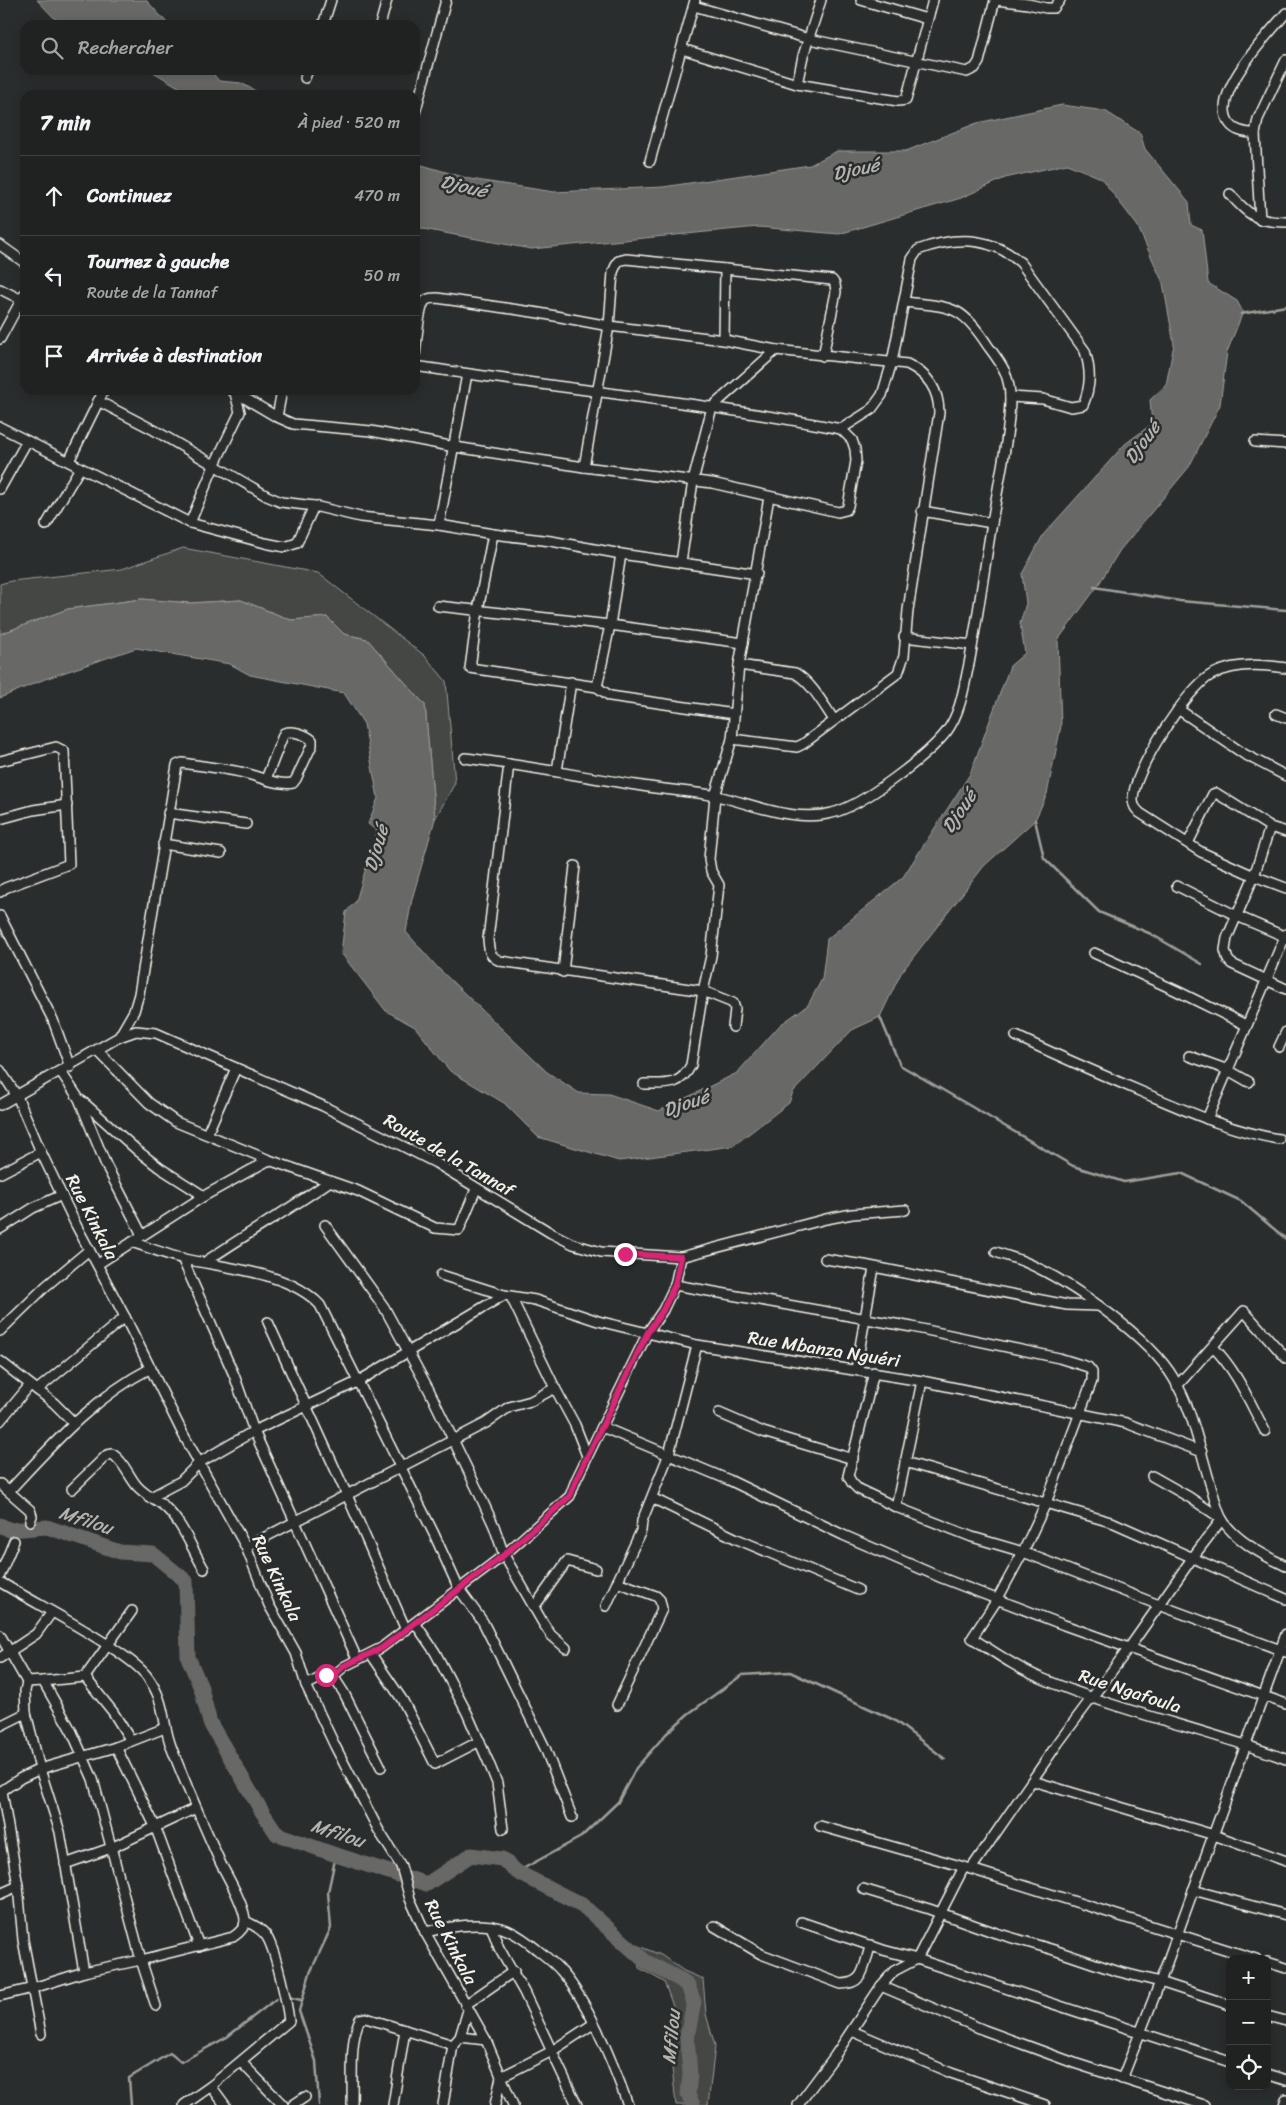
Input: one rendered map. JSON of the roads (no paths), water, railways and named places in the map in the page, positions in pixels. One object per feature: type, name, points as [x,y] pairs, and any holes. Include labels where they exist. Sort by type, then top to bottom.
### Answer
[{"type":"street","points":[[325,20],[331,0]]},
{"type":"street","points":[[381,20],[387,0]]},
{"type":"street","points":[[420,95],[446,0]]},
{"type":"street","points":[[797,84],[821,0]]},
{"type":"street","points":[[861,0],[927,19]]},
{"type":"street","points":[[682,49],[797,84],[898,101],[906,100],[932,0]]},
{"type":"street","points":[[650,161],[694,3],[809,39],[967,72],[975,68],[982,53],[996,0],[1054,8],[1060,0]]},
{"type":"street","points":[[1255,134],[1238,130],[1230,125],[1226,117],[1226,101],[1230,85],[1244,64],[1286,13]]},
{"type":"street","points":[[1260,220],[1255,134],[1258,119],[1286,60]]},
{"type":"street","points":[[1230,194],[1242,209],[1260,220],[1286,222]]},
{"type":"street","points":[[841,429],[871,410],[879,402],[892,362],[912,259],[918,250],[948,240],[998,246],[1010,253],[1022,263],[1085,351],[1090,368],[1089,392],[1082,405],[1071,407],[1043,399],[1010,397]]},
{"type":"street","points":[[0,244],[20,259]]},
{"type":"street","points":[[584,467],[609,326],[613,272],[618,260],[626,259],[832,280],[836,284],[836,292],[822,356]]},
{"type":"street","points":[[724,340],[725,270]]},
{"type":"street","points":[[0,289],[20,296]]},
{"type":"street","points":[[420,317],[424,302],[428,299],[437,298],[539,313],[609,326],[724,340],[776,350],[907,364],[917,368],[929,379],[938,395],[939,413],[922,511],[904,638],[904,656],[898,673],[797,747],[732,739]]},
{"type":"street","points":[[0,339],[20,302]]},
{"type":"street","points":[[465,758],[553,770],[638,786],[715,796],[792,814],[814,816],[831,814],[849,807],[883,786],[920,756],[946,731],[956,715],[963,693],[972,645],[1005,446],[1010,397],[1009,383],[1004,369],[978,330],[966,316],[954,309],[904,302]]},
{"type":"street","points":[[681,562],[693,481],[712,407],[776,350]]},
{"type":"street","points":[[240,395],[277,418],[293,424],[371,430],[455,447],[731,487],[838,512],[846,510],[850,499],[856,461],[852,440],[841,429],[712,407],[598,393],[420,367]]},
{"type":"street","points":[[439,525],[468,374]]},
{"type":"street","points":[[69,461],[102,395]]},
{"type":"street","points":[[234,395],[240,412]]},
{"type":"street","points":[[277,418],[281,395]]},
{"type":"street","points":[[98,402],[154,430],[214,466],[281,502],[314,506],[360,516],[551,541],[621,554],[756,574]]},
{"type":"street","points":[[190,523],[214,466],[240,412],[257,405]]},
{"type":"street","points":[[0,427],[190,523],[264,543],[285,547],[297,544],[314,506]]},
{"type":"street","points":[[0,489],[27,441]]},
{"type":"street","points":[[1255,442],[1286,444]]},
{"type":"street","points":[[46,525],[80,468]]},
{"type":"street","points":[[644,1084],[677,1082],[685,1076],[691,1065],[702,991],[711,956],[719,885],[711,871],[708,859],[715,796],[732,739],[739,665],[768,497]]},
{"type":"street","points":[[922,511],[992,524]]},
{"type":"street","points":[[493,534],[478,610],[470,668],[597,686],[610,696],[734,714]]},
{"type":"street","points":[[597,686],[610,625],[621,554]]},
{"type":"street","points":[[438,606],[610,625],[743,644]]},
{"type":"street","points":[[904,638],[972,645]]},
{"type":"street","points":[[739,665],[795,673],[801,676],[815,692],[834,720]]},
{"type":"street","points":[[1286,668],[1252,665],[1222,670],[1200,683],[1178,709],[1157,741],[1138,780],[1133,798],[1133,803],[1140,813],[1202,852],[1254,876],[1286,888]]},
{"type":"street","points":[[553,770],[557,771],[571,682]]},
{"type":"street","points":[[1178,709],[1244,754],[1286,776]]},
{"type":"street","points":[[1276,714],[1286,718]]},
{"type":"street","points":[[119,1037],[134,1011],[139,994],[177,765],[182,763],[241,772],[266,779],[293,783],[312,745],[312,740],[293,732],[284,732],[266,779]]},
{"type":"street","points":[[0,761],[48,749],[62,748],[65,754],[69,864],[5,888],[0,892]]},
{"type":"street","points":[[509,764],[488,940],[491,957],[500,961],[563,972],[702,991],[733,1003],[735,1009],[733,1027]]},
{"type":"street","points":[[1188,843],[1213,794],[1216,793],[1270,827],[1286,832]]},
{"type":"street","points":[[0,819],[32,810],[67,805]]},
{"type":"street","points":[[168,813],[246,824]]},
{"type":"street","points":[[1270,827],[1254,876],[1227,938],[1225,950],[1228,960],[1232,964],[1286,990]]},
{"type":"street","points":[[164,844],[221,853]]},
{"type":"street","points":[[563,972],[575,866]]},
{"type":"street","points":[[1177,886],[1237,916],[1286,936],[1265,980],[1207,1119]]},
{"type":"street","points":[[0,916],[53,1020],[70,1067]]},
{"type":"street","points":[[1094,953],[1178,991],[1246,1025]]},
{"type":"street","name":"Route de la Tannaf","points":[[0,1105],[70,1067],[119,1037],[136,1031],[156,1033],[294,1092],[400,1144],[436,1163],[476,1189],[573,1244],[601,1252],[681,1257],[826,1219],[852,1214],[905,1210]]},
{"type":"street","points":[[1279,1047],[1286,1032]]},
{"type":"street","points":[[1016,1036],[1058,1056],[1207,1119],[1249,1134],[1279,1139]]},
{"type":"street","points":[[97,1050],[150,1103],[176,1122],[269,1160],[358,1191],[435,1228],[459,1230],[476,1189]]},
{"type":"street","points":[[1189,1056],[1228,1070],[1249,1082]]},
{"type":"street","points":[[207,1134],[236,1068]]},
{"type":"street","name":"Rue Kinkala","points":[[0,1070],[17,1096],[41,1152],[89,1250],[98,1264],[183,1434],[246,1547],[269,1605],[296,1653],[306,1685],[335,1746],[379,1831],[401,1866],[409,1889],[410,1899],[425,1932],[486,2040],[513,2105]]},
{"type":"street","points":[[61,1072],[80,1099],[138,1152],[204,1196]]},
{"type":"street","points":[[80,1099],[106,1165],[142,1235]]},
{"type":"street","points":[[1,1173],[41,1152]]},
{"type":"street","points":[[98,1264],[204,1196],[269,1160]]},
{"type":"street","points":[[205,1262],[243,1236],[298,1204],[330,1181]]},
{"type":"street","points":[[0,1229],[33,1208],[62,1195]]},
{"type":"street","points":[[325,1225],[384,1307],[494,1526],[504,1555],[551,1635],[566,1648]]},
{"type":"street","points":[[132,1242],[182,1258],[277,1279],[311,1294],[320,1305],[434,1534],[459,1589],[483,1622],[503,1662],[554,1770],[572,1817]]},
{"type":"street","points":[[0,1331],[46,1286],[89,1250]]},
{"type":"street","points":[[996,1252],[1026,1262],[1099,1306],[1124,1325],[1152,1351],[1172,1376],[1193,1419],[1222,1519]]},
{"type":"street","points":[[333,1676],[344,1666],[382,1648],[406,1630],[504,1555],[570,1496],[648,1332],[663,1310],[675,1285],[681,1257]]},
{"type":"street","points":[[182,1258],[230,1366],[254,1431],[296,1520],[311,1558],[357,1659]]},
{"type":"street","points":[[825,1259],[1067,1306],[1099,1306]]},
{"type":"street","points":[[856,1369],[874,1268]]},
{"type":"street","name":"Rue Mbanza Nguéri","points":[[441,1275],[508,1296],[535,1300],[598,1321],[697,1345],[874,1372],[1126,1423],[1202,1452]]},
{"type":"street","points":[[675,1285],[912,1327],[1059,1358],[1088,1367],[1092,1372],[1092,1381],[1046,1503],[1023,1552],[997,1600]]},
{"type":"street","points":[[149,1498],[181,1481],[200,1462],[254,1431],[357,1382],[508,1296],[575,1425],[588,1456]]},
{"type":"street","points":[[1177,1386],[1244,1310],[1286,1358]]},
{"type":"street","points":[[0,1420],[34,1388],[125,1317]]},
{"type":"street","points":[[268,1322],[406,1630]]},
{"type":"street","points":[[606,1606],[641,1531],[642,1521],[669,1454],[697,1345]]},
{"type":"street","points":[[1213,1347],[1228,1362],[1241,1383],[1265,1431]]},
{"type":"street","points":[[0,1361],[54,1403],[74,1423]]},
{"type":"street","points":[[9,1491],[74,1423],[116,1388],[151,1368]]},
{"type":"street","points":[[874,1372],[848,1476],[858,1489],[896,1507],[972,1537],[1023,1552],[1159,1606],[1283,1651]]},
{"type":"street","points":[[896,1507],[922,1381]]},
{"type":"street","points":[[246,1547],[486,1423],[509,1407],[531,1401],[555,1388]]},
{"type":"street","points":[[719,1413],[763,1432],[853,1459]]},
{"type":"street","points":[[602,1426],[729,1480],[843,1535],[997,1600],[1286,1704]]},
{"type":"street","points":[[72,1489],[107,1455],[112,1454],[117,1457],[125,1471],[149,1498],[164,1505],[174,1517],[204,1569]]},
{"type":"street","points":[[904,1462],[1114,1523],[1193,1556],[1227,1574],[1286,1599]]},
{"type":"street","points":[[1152,1476],[1222,1519],[1250,1546],[1286,1566]]},
{"type":"street","points":[[0,1484],[30,1510],[32,1516],[30,1521]]},
{"type":"street","points":[[652,1498],[737,1539],[858,1590]]},
{"type":"street","points":[[798,2105],[894,1970],[917,1959],[967,1868],[1033,1781],[1058,1743],[1129,1648],[1193,1556],[1222,1519]]},
{"type":"street","points":[[0,1575],[14,1541]]},
{"type":"street","points":[[534,1606],[567,1561],[596,1569]]},
{"type":"street","points":[[0,1582],[76,1624],[129,1659],[145,1674],[161,1700],[166,1728],[196,1808],[246,1921],[261,1930],[267,1937],[272,1949],[289,2021],[241,2062],[184,2105]]},
{"type":"street","points":[[617,1582],[656,1596],[660,1600],[662,1609],[617,1705]]},
{"type":"street","name":"Rue Ngafoula","points":[[997,1600],[972,1638],[1003,1659],[1040,1678],[1092,1697],[1246,1744],[1286,1759]]},
{"type":"street","points":[[27,1682],[85,1677],[132,1611]]},
{"type":"street","points":[[0,1658],[36,1634],[52,1612]]},
{"type":"street","points":[[415,1623],[435,1652],[480,1741],[497,1784],[503,1829]]},
{"type":"street","points":[[1122,2079],[1178,1934],[1263,1696],[1283,1651],[1286,1634]]},
{"type":"street","points":[[0,1635],[27,1682],[25,1690],[26,1713],[40,1769],[60,1832],[84,1972]]},
{"type":"street","points":[[371,1654],[403,1700],[435,1764],[480,1741]]},
{"type":"street","points":[[306,1685],[326,1675],[333,1676],[344,1692],[381,1767]]},
{"type":"street","points":[[85,1677],[113,1712],[131,1741]]},
{"type":"street","points":[[43,1681],[84,1757],[102,1806],[111,1848],[141,1960],[156,2006]]},
{"type":"street","points":[[0,1726],[26,1713]]},
{"type":"street","points":[[42,2034],[23,1940],[18,1886],[1,1792],[20,1778],[40,1769],[116,1747],[166,1728]]},
{"type":"street","points":[[116,1747],[155,1826],[199,1946]]},
{"type":"street","points":[[1033,1781],[1214,1835],[1286,1861]]},
{"type":"street","points":[[65,1864],[111,1848],[196,1808]]},
{"type":"street","points":[[820,1826],[967,1868],[1244,1955]]},
{"type":"street","points":[[0,1894],[18,1886]]},
{"type":"street","points":[[863,1889],[1116,1971],[1160,1982],[1226,2003]]},
{"type":"street","points":[[1194,1890],[1286,1915]]},
{"type":"street","points":[[0,1996],[84,1972],[233,1937],[243,1928],[246,1921]]},
{"type":"street","points":[[801,1922],[1226,2061]]},
{"type":"street","points":[[491,1926],[499,1948],[514,1971],[577,2105]]},
{"type":"street","points":[[425,1932],[450,1927],[491,1926],[519,1935],[544,1955],[563,1972],[594,2024],[628,2105]]},
{"type":"street","points":[[714,1926],[760,1954],[841,1984],[854,1983],[859,1979],[871,1946]]},
{"type":"street","points":[[1271,1963],[1286,1968]]},
{"type":"street","points":[[443,2105],[453,2045],[460,2037],[467,2007],[514,1971]]},
{"type":"street","points":[[881,1986],[984,2030],[1122,2079],[1204,2105]]},
{"type":"street","points":[[1271,2017],[1286,2021]]},
{"type":"street","points":[[352,2105],[354,2039],[356,2027],[360,2019],[366,2018],[453,2045]]},
{"type":"street","points":[[495,2105],[500,2077],[552,2051],[594,2024]]},
{"type":"street","points":[[393,2105],[405,2030]]},
{"type":"street","points":[[852,2031],[951,2072],[1045,2105]]},
{"type":"street","points":[[460,2037],[486,2040]]},
{"type":"street","points":[[241,2062],[283,2105]]},
{"type":"street","points":[[1271,2075],[1286,2080]]},
{"type":"street","points":[[211,2086],[225,2105]]},
{"type":"street","points":[[293,2105],[305,2096]]},
{"type":"street","points":[[1284,2105],[1286,2099]]},
{"type":"water","points":[[37,0],[146,0],[164,20],[56,20]]},
{"type":"water","points":[[158,75],[214,75],[219,81],[241,83],[254,90],[184,90]]},
{"type":"water","name":"Djoué","points":[[1062,105],[1105,111],[1140,133],[1145,149],[1189,202],[1191,225],[1202,230],[1208,283],[1237,301],[1243,312],[1227,352],[1220,405],[1189,467],[1120,550],[1097,587],[1058,640],[1061,726],[1047,794],[1035,820],[984,866],[901,973],[880,1017],[852,1030],[793,1092],[789,1103],[733,1146],[619,1161],[538,1137],[504,1103],[450,1071],[415,1027],[386,1011],[341,953],[346,912],[356,901],[377,831],[368,824],[378,798],[364,724],[344,693],[250,675],[230,664],[136,648],[45,679],[0,698],[0,634],[68,609],[142,599],[190,603],[241,600],[291,620],[327,617],[344,634],[367,639],[425,705],[435,819],[412,899],[406,932],[438,968],[547,1072],[579,1093],[609,1094],[659,1111],[737,1073],[780,1025],[808,1005],[822,979],[827,939],[903,877],[970,774],[1010,666],[1025,653],[1020,624],[1026,603],[1022,574],[1043,535],[1125,444],[1152,424],[1150,400],[1166,385],[1174,344],[1163,283],[1137,225],[1101,178],[1067,164],[1005,178],[961,198],[839,234],[758,227],[531,249],[420,227],[420,164],[470,179],[554,192],[663,187],[810,165],[837,151],[906,151],[977,123]]},
{"type":"waterway","points":[[1241,314],[1286,306]]},
{"type":"waterway","points":[[1094,587],[1180,601],[1286,610]]},
{"type":"waterway","points":[[1035,820],[1044,858],[1099,912],[1151,934],[1202,964]]},
{"type":"waterway","points":[[880,1017],[900,1065],[1073,1166],[1124,1182],[1181,1173],[1241,1201],[1286,1239]]},
{"type":"waterway","name":"Mfilou","points":[[0,1525],[10,1530],[47,1527],[120,1552],[153,1554],[186,1581],[188,1657],[201,1688],[210,1723],[277,1834],[427,1884],[471,1855],[502,1859],[517,1872],[582,1905],[646,1962],[679,1979],[688,1986],[694,2002],[687,2037],[690,2074],[688,2095],[693,2105]]},
{"type":"waterway","points":[[517,1872],[581,1837],[618,1802],[636,1768],[666,1734],[688,1714],[742,1675],[790,1672],[894,1720],[945,1759]]},
{"type":"waterway","points":[[319,2105],[316,2061],[299,2011],[310,1973],[331,1928],[328,1892],[336,1855]]},
{"type":"waterway","points":[[288,1997],[301,2000]]},
{"type":"waterway","points":[[131,2105],[129,2078],[170,2053],[181,2062],[227,2037],[276,1999]]}]
